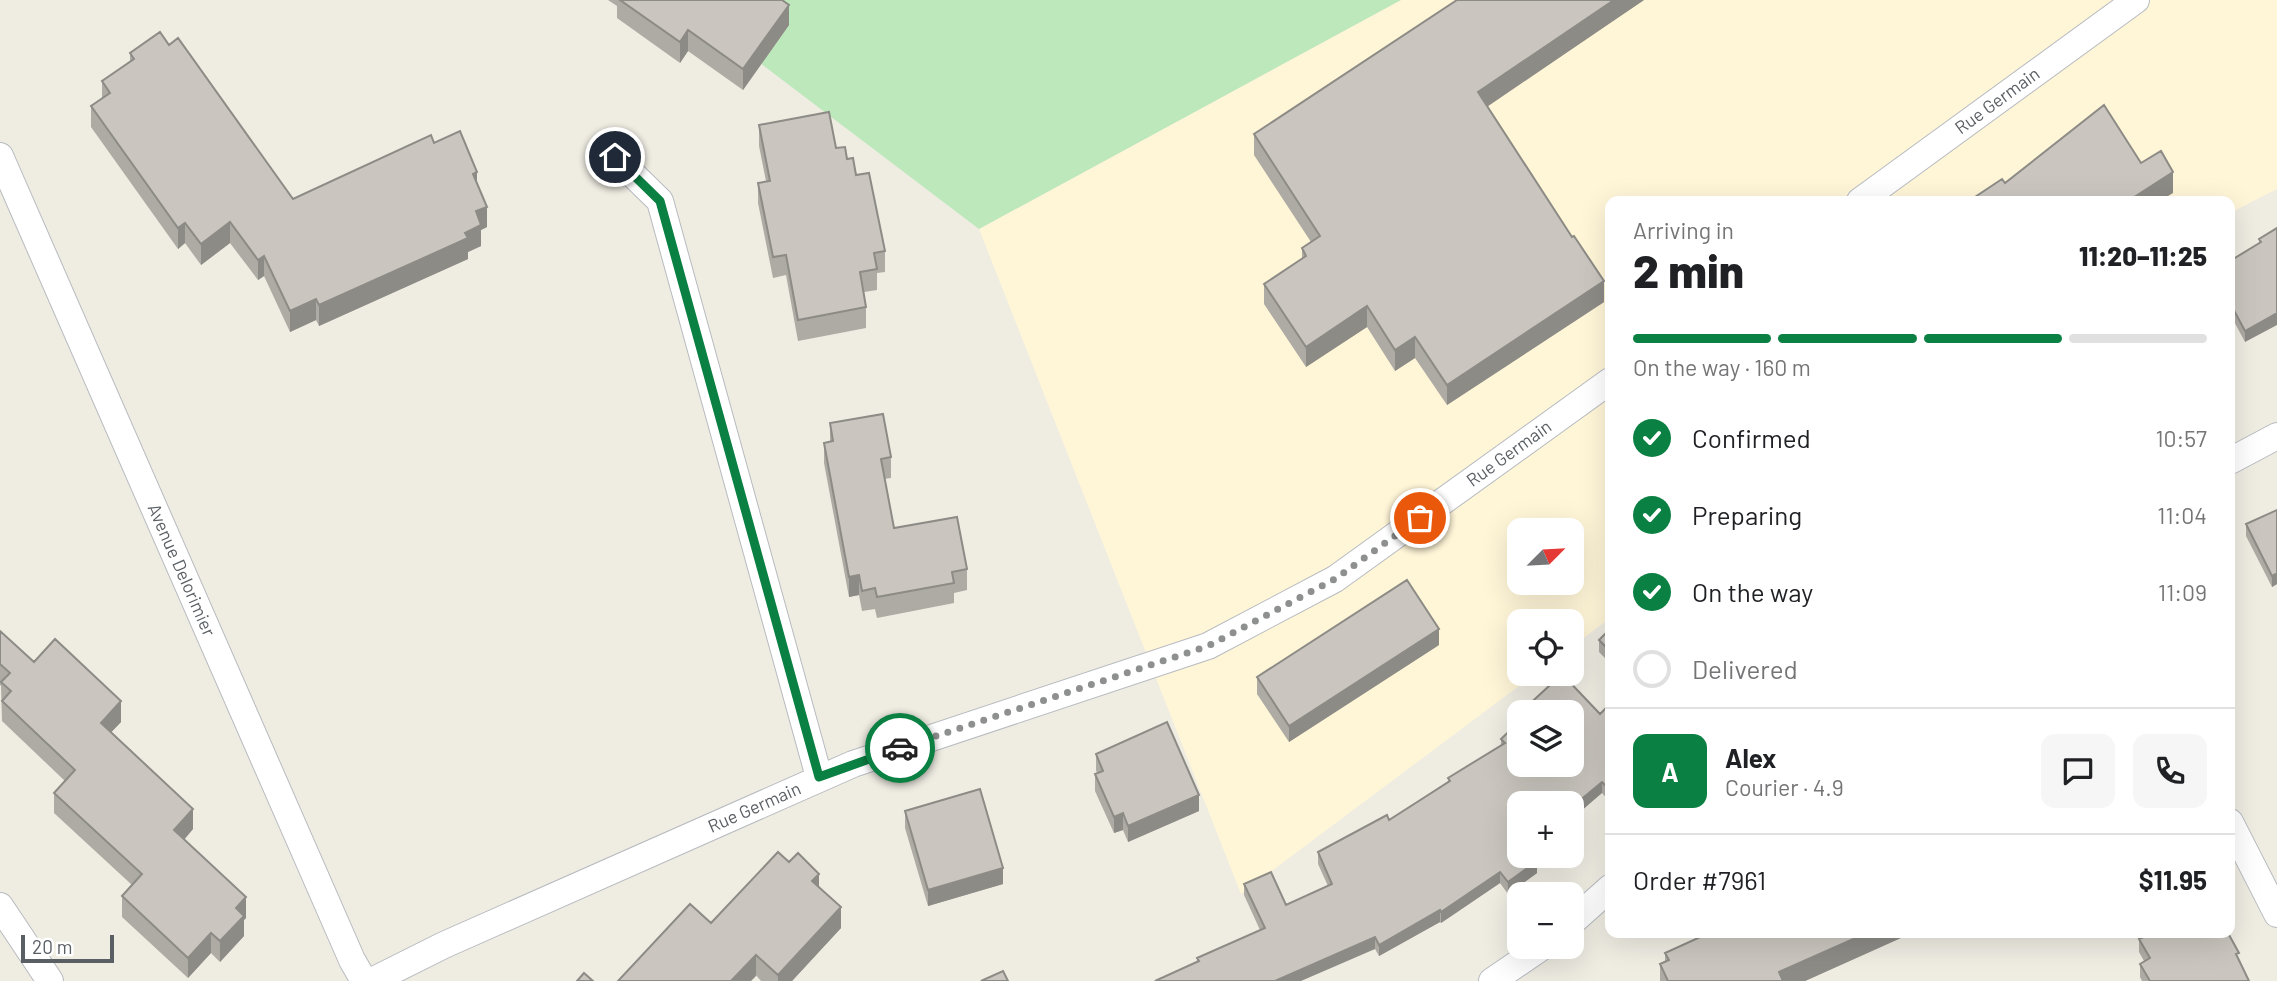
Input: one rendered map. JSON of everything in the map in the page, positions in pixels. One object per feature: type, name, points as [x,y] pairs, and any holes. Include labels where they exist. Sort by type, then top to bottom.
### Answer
[{"type":"street","name":"Rue Germain","points":[[1867,196],[2136,0]]},
{"type":"street","name":"Avenue Delorimier","points":[[0,156],[352,960],[364,981]]},
{"type":"street","points":[[615,157],[660,201],[819,777]]},
{"type":"street","name":"Rue Germain","points":[[372,981],[444,944],[819,777],[1208,646],[1335,579],[1605,385]]},
{"type":"street","points":[[2235,458],[2277,436]]},
{"type":"street","points":[[2235,832],[2277,914]]},
{"type":"street","points":[[1584,911],[1605,892]]},
{"type":"street","points":[[0,906],[50,981]]},
{"type":"street","points":[[1492,981],[1524,959]]},
{"type":"shaded area","points":[[1401,0],[2277,0],[2277,189],[2235,210],[2235,196],[1605,196],[1605,622],[1584,638],[1584,609],[1507,609],[1507,686],[1519,686],[1241,894],[979,229]]},
{"type":"green space","points":[[677,0],[1401,0],[979,229]]},
{"type":"building","points":[[620,0],[782,0],[789,5],[743,69],[688,30],[680,42]]},
{"type":"building","points":[[1457,0],[1614,0],[1478,92],[1572,237],[1574,236],[1604,281],[1447,385],[1415,337],[1395,350],[1367,306],[1306,347],[1264,284],[1306,256],[1302,248],[1320,236],[1254,134]]},
{"type":"building","points":[[160,32],[169,45],[178,38],[293,199],[431,135],[434,143],[460,131],[477,172],[473,174],[487,207],[476,211],[481,225],[465,233],[468,238],[319,305],[316,299],[290,311],[264,256],[258,260],[230,222],[201,244],[185,223],[178,228],[91,106],[110,93],[102,81],[134,59],[130,53]]},
{"type":"building","points":[[2104,105],[2141,163],[2161,151],[2173,172],[2136,196],[1976,196],[2002,179],[2005,183]]},
{"type":"building","points":[[829,112],[836,148],[845,147],[847,159],[853,158],[856,175],[869,173],[885,251],[874,253],[877,269],[860,272],[866,307],[798,320],[786,255],[773,257],[758,183],[770,181],[759,125]]},
{"type":"building","points":[[2277,228],[2277,313],[2245,331],[2235,312],[2235,258],[2261,242],[2259,239]]},
{"type":"building","points":[[883,414],[891,457],[881,459],[894,528],[957,517],[967,569],[952,572],[954,583],[877,597],[875,588],[862,591],[859,575],[849,577],[824,443],[833,441],[830,423]]},
{"type":"building","points":[[2277,510],[2277,573],[2272,576],[2246,524]]},
{"type":"building","points":[[1407,580],[1439,629],[1289,726],[1257,677]]},
{"type":"building","points":[[0,631],[34,662],[55,639],[121,701],[101,723],[193,809],[174,830],[246,897],[236,908],[244,916],[220,941],[211,933],[188,958],[122,896],[142,874],[54,793],[75,770],[2,701],[11,691],[1,682],[10,673],[0,664]]},
{"type":"building","points":[[1605,634],[1605,646],[1599,640]]},
{"type":"building","points":[[1549,686],[1573,686],[1600,714],[1605,709],[1605,785],[1602,782],[1584,797],[1584,791],[1507,791],[1507,868],[1527,868],[1508,882],[1500,872],[1441,912],[1440,910],[1379,945],[1375,937],[1275,981],[1155,981],[1199,961],[1197,958],[1265,928],[1244,884],[1271,872],[1286,905],[1332,884],[1318,852],[1387,815],[1389,820],[1450,781],[1448,778],[1505,743],[1501,739],[1507,733],[1507,777],[1584,777],[1584,700],[1534,700]]},
{"type":"building","points":[[1167,722],[1199,795],[1128,826],[1123,813],[1114,817],[1095,774],[1103,771],[1096,754]]},
{"type":"building","points":[[980,789],[1003,868],[928,890],[905,811]]},
{"type":"building","points":[[778,852],[789,862],[798,853],[819,874],[812,881],[841,907],[778,975],[756,955],[731,981],[618,981],[690,904],[711,923]]},
{"type":"building","points":[[1698,938],[1856,938],[1779,972],[1783,981],[1668,981],[1660,964],[1669,960],[1665,953]]},
{"type":"building","points":[[2231,938],[2249,981],[2150,981],[2140,964],[2150,958],[2139,939]]},
{"type":"building","points":[[1003,971],[1008,981],[981,981]]},
{"type":"building","points":[[584,973],[593,981],[577,981]]},
{"type":"way so far","points":[[900,748],[1208,646],[1335,579],[1420,518]]},
{"type":"route","points":[[615,157],[660,201],[819,777],[900,748]]}]
